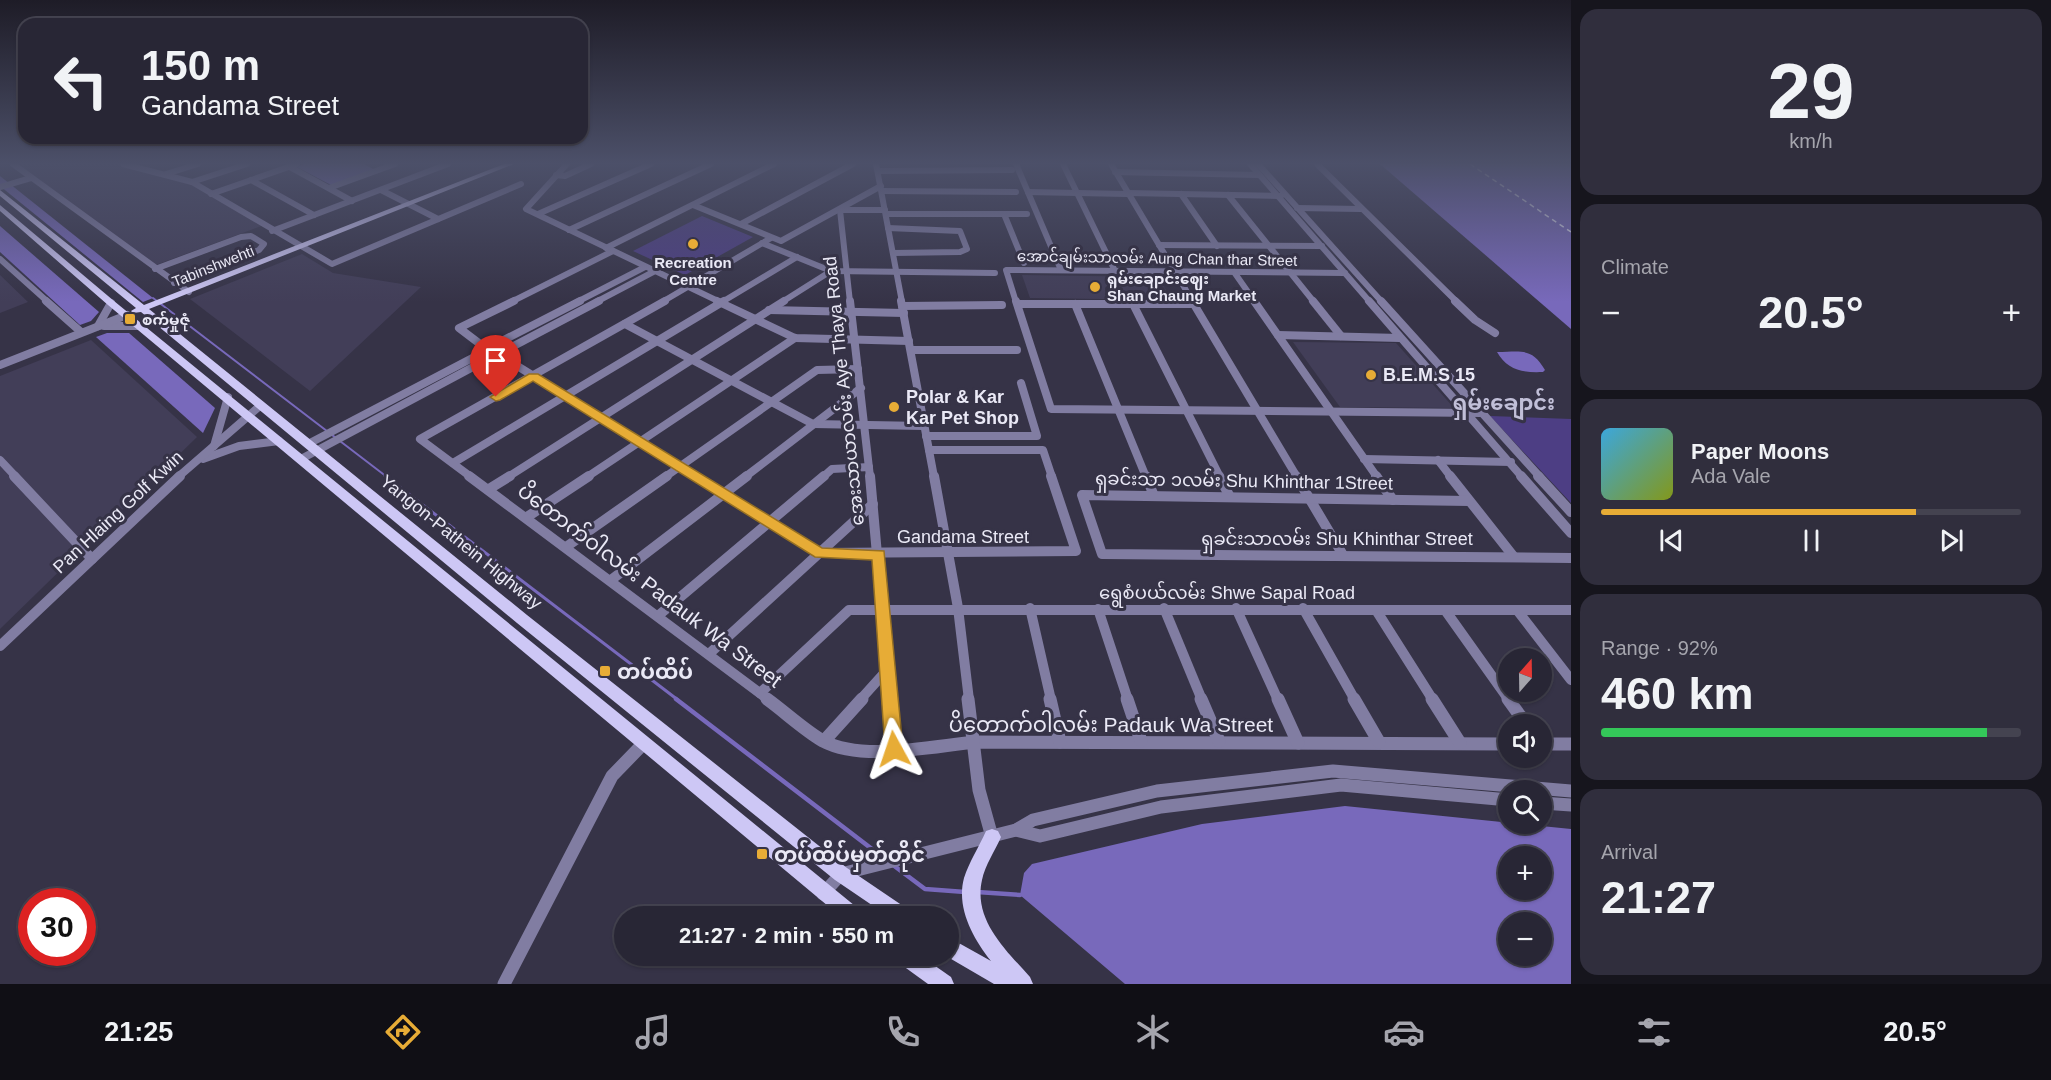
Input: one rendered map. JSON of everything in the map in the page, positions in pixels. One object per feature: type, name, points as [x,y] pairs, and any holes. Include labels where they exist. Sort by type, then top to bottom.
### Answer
[{"type":"main road","name":"Yangon-Pathein Highway","points":[[3,210],[111,303],[142,326],[279,441],[308,451],[842,874],[888,906]]},
{"type":"main road","name":"Yangon-Pathein Highway","points":[[22,210],[261,405],[308,451],[643,744],[840,906]]},
{"type":"main road","name":"Tabinshwehti","points":[[127,315],[394,210]]},
{"type":"main road","points":[[992,837],[973,881],[972,900],[988,943],[1023,984]]},
{"type":"main road","points":[[959,953],[1012,984]]},
{"type":"main road","points":[[920,966],[944,984]]},
{"type":"street","points":[[74,210],[174,284],[189,292]]},
{"type":"street","points":[[237,210],[332,264],[460,210]]},
{"type":"street","points":[[305,210],[314,215]]},
{"type":"street","points":[[272,231],[328,210]]},
{"type":"street","points":[[420,210],[438,219]]},
{"type":"street","points":[[530,210],[795,338],[1017,350]]},
{"type":"street","points":[[538,214],[547,210]]},
{"type":"street","points":[[569,230],[612,210]]},
{"type":"street","points":[[488,359],[459,328],[684,210]]},
{"type":"street","points":[[705,210],[771,238],[786,240],[840,210],[1027,214]]},
{"type":"street","points":[[738,223],[761,210]]},
{"type":"street","points":[[738,223],[763,210]]},
{"type":"street","name":"အေးသာယာလမ်း Aye Thaya Road","points":[[840,210],[879,554],[894,749]]},
{"type":"street","points":[[1036,210],[1061,270]]},
{"type":"street","points":[[1084,210],[1115,271]]},
{"type":"street","points":[[1138,210],[1343,555]]},
{"type":"street","points":[[1192,210],[1217,246]]},
{"type":"street","points":[[1240,210],[1341,336]]},
{"type":"street","points":[[1293,210],[1345,273],[1571,533]]},
{"type":"street","points":[[1299,210],[1571,512]]},
{"type":"street","points":[[1362,210],[1475,320],[1495,333]]},
{"type":"street","points":[[885,212],[958,608],[976,742],[979,790],[992,837]]},
{"type":"street","points":[[1004,213],[1024,263]]},
{"type":"street","points":[[888,228],[960,231],[967,249],[960,252],[893,253]]},
{"type":"street","points":[[155,269],[241,237],[251,236],[264,244],[260,250],[174,284]]},
{"type":"street","points":[[534,376],[771,238]]},
{"type":"street","points":[[762,243],[831,271],[897,274],[994,273]]},
{"type":"street","points":[[1159,245],[1322,246]]},
{"type":"street","points":[[453,463],[797,257]]},
{"type":"street","points":[[0,260],[81,332]]},
{"type":"street","points":[[308,451],[482,350],[645,267]]},
{"type":"street","points":[[0,272],[10,268]]},
{"type":"street","name":"အောင်ချမ်းသာလမ်း Aung Chan thar Street","points":[[1018,304],[1006,270],[1345,273]]},
{"type":"street","points":[[308,451],[488,359],[501,356],[508,348],[655,271]]},
{"type":"street","points":[[489,489],[831,271]]},
{"type":"street","points":[[1234,272],[1393,500]]},
{"type":"street","points":[[98,326],[111,303]]},
{"type":"street","points":[[1193,304],[1018,304],[1052,409],[1482,413]]},
{"type":"street","points":[[1075,304],[1116,410],[1154,496]]},
{"type":"street","points":[[1133,304],[1230,497]]},
{"type":"street","points":[[769,310],[851,312],[1002,305]]},
{"type":"street","points":[[0,365],[127,315]]},
{"type":"street","points":[[625,324],[813,424],[924,426]]},
{"type":"street","points":[[98,326],[142,326]]},
{"type":"street","points":[[1278,335],[1401,338]]},
{"type":"street","points":[[527,517],[795,338]]},
{"type":"street","points":[[498,343],[508,348]]},
{"type":"street","points":[[501,356],[820,553]]},
{"type":"street","points":[[567,547],[817,370],[858,369]]},
{"type":"street","name":"ပိတောက်ဝါလမ်း Padauk Wa Street","points":[[534,376],[420,439],[710,652],[824,741],[844,749],[894,749],[976,742],[1219,741],[1498,744]]},
{"type":"street","points":[[926,436],[1037,436],[1021,383]]},
{"type":"street","points":[[611,580],[861,387]]},
{"type":"street","points":[[214,446],[228,397]]},
{"type":"street","name":"Pan Hlaing Golf Kwin","points":[[0,646],[195,461],[261,405]]},
{"type":"street","points":[[195,461],[239,446],[279,441]]},
{"type":"street","name":"Gandama Street","points":[[820,553],[948,554],[1076,551],[1043,450],[929,450]]},
{"type":"street","points":[[1364,459],[1511,462]]},
{"type":"street","points":[[0,460],[92,559]]},
{"type":"street","points":[[1438,460],[1514,556]]},
{"type":"street","points":[[659,615],[832,469],[869,467]]},
{"type":"street","name":"ရှခင်းသာ ၁လမ်း Shu Khinthar 1Street","points":[[1102,554],[1082,495],[1469,501]]},
{"type":"street","points":[[710,652],[873,504]]},
{"type":"street","name":"ရှခင်းသာလမ်း Shu Khinthar Street","points":[[1102,554],[1571,558]]},
{"type":"street","name":"ရွေစံပယ်လမ်း Shwe Sapal Road","points":[[760,693],[845,611],[884,608],[1571,610]]},
{"type":"street","points":[[1030,608],[1060,742]]},
{"type":"street","points":[[1164,608],[1219,741]]},
{"type":"street","points":[[1236,608],[1298,743]]},
{"type":"street","points":[[1303,608],[1379,742]]},
{"type":"street","points":[[1098,609],[1141,741]]},
{"type":"street","points":[[1376,610],[1460,743]]},
{"type":"street","points":[[1445,610],[1519,714]]},
{"type":"street","points":[[1517,610],[1571,680]]},
{"type":"street","points":[[824,741],[887,670]]},
{"type":"street","points":[[504,984],[612,776],[643,744]]},
{"type":"street","points":[[1552,744],[1571,744]]},
{"type":"street","points":[[824,894],[842,874],[992,837],[1016,830],[1033,820],[1157,791],[1334,771],[1571,791]]},
{"type":"street","points":[[1016,830],[1040,836],[1161,807],[1341,785],[1498,799]]},
{"type":"street","points":[[1552,804],[1571,806]]},
{"type":"shaded area","points":[[29,210],[43,210],[153,298],[143,302]]},
{"type":"shaded area","points":[[78,210],[244,210],[267,224],[153,266]]},
{"type":"shaded area","points":[[1433,210],[1571,210],[1571,329]]},
{"type":"shaded area","name":"Recreation Centre","points":[[702,216],[753,237],[685,275],[633,251]]},
{"type":"shaded area","points":[[0,226],[99,312],[91,321],[80,325],[0,252]]},
{"type":"shaded area","points":[[302,254],[333,273],[421,287],[310,391],[190,299]]},
{"type":"shaded area","points":[[0,275],[28,302],[0,313]]},
{"type":"shaded area","name":"ရှမ်းချောင်းဈေး Shan Chaung Market","points":[[1022,275],[1158,277],[1172,300],[1030,298]]},
{"type":"shaded area","points":[[107,333],[129,333],[215,408],[203,433],[96,337]]},
{"type":"shaded area","points":[[91,340],[197,437],[0,629],[0,376]]},
{"type":"shaded area","name":"B.E.M.S 15","points":[[1293,342],[1396,343],[1454,408],[1340,407]]},
{"type":"shaded area","points":[[1497,352],[1525,352],[1535,357],[1545,370],[1536,372],[1516,369],[1506,363]]},
{"type":"shaded area","points":[[1490,416],[1571,419],[1571,503]]},
{"type":"shaded area","points":[[1345,806],[1498,822],[1498,834],[1552,834],[1552,827],[1571,829],[1571,984],[1125,984],[1020,895],[1024,873],[1032,864],[1202,824]]},
{"type":"waterway","points":[[153,298],[387,477]]},
{"type":"waterway","points":[[385,476],[678,700]]},
{"type":"waterway","points":[[676,699],[885,859]]},
{"type":"waterway","points":[[893,865],[925,889],[965,892]]},
{"type":"waterway","points":[[977,892],[1020,895]]},
{"type":"ferry route","points":[[1538,210],[1571,232]]},
{"type":"place","name":"Recreation Centre","points":[[693,244]]},
{"type":"place","name":"ရှမ်းချောင်းဈေး Shan Chaung Market","points":[[1095,287]]},
{"type":"place","name":"စက်မှုဇုံ","points":[[130,319]]},
{"type":"place","name":"B.E.M.S 15","points":[[1371,375]]},
{"type":"place","name":"Polar & Kar Kar Pet Shop","points":[[894,407]]},
{"type":"place","name":"တပ်ထိပ်","points":[[605,671]]},
{"type":"place","name":"တပ်ထိပ်မှတ်တိုင်","points":[[762,854]]},
{"type":"district","name":"ရှမ်းချောင်း","points":[[1504,402]]},
{"type":"route","points":[[496,397],[534,376],[820,553],[879,554],[894,749]]}]
